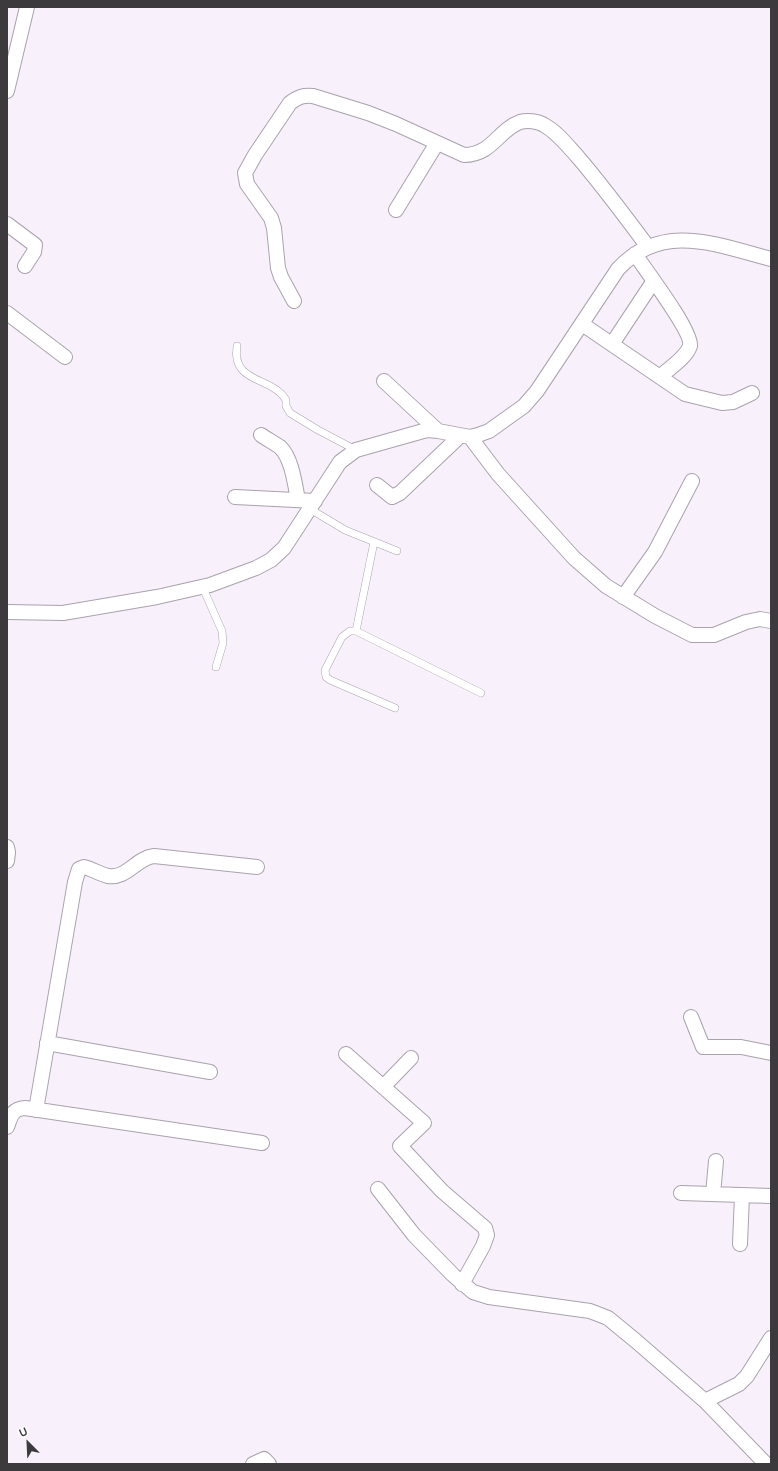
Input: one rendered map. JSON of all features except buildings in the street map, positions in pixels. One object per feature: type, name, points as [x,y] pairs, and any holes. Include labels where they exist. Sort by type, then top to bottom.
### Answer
[{"type":"street","points":[[7,91],[27,7]]},
{"type":"street","points":[[294,301],[281,277],[278,268],[274,228],[271,218],[247,184],[245,173],[255,155],[290,103],[296,98],[304,95],[313,96],[368,113],[464,155],[479,153],[520,122],[527,121],[543,124],[567,145],[592,174],[648,247]]},
{"type":"street","points":[[396,210],[437,143]]},
{"type":"street","points":[[7,224],[35,245],[34,252],[25,266]]},
{"type":"street","points":[[7,612],[63,613],[157,597],[210,585],[271,560],[284,548],[340,462],[356,450],[428,430],[465,437],[489,431],[524,406],[537,391],[618,269],[635,254],[658,243],[678,240],[704,242],[771,259]]},
{"type":"street","points":[[635,254],[674,311],[688,334],[690,342],[689,348],[682,358],[660,377]]},
{"type":"street","points":[[612,344],[654,282]]},
{"type":"street","points":[[7,313],[65,357]]},
{"type":"street","points":[[582,324],[685,394],[722,403],[733,402],[752,393]]},
{"type":"street","points":[[384,381],[438,431]]},
{"type":"street","points":[[261,436],[281,448],[286,455],[290,463],[298,500]]},
{"type":"street","points":[[377,486],[392,497],[400,494],[465,437]]},
{"type":"street","points":[[465,437],[574,558],[606,586],[623,597],[655,616],[692,635],[714,635],[746,622],[760,619],[771,621]]},
{"type":"street","points":[[623,597],[655,552],[692,481]]},
{"type":"street","points":[[235,497],[298,500],[312,505]]},
{"type":"street","points":[[7,847],[7,861]]},
{"type":"street","points":[[36,1110],[75,882],[79,869],[84,867],[106,875],[114,876],[126,872],[145,858],[154,856],[257,867]]},
{"type":"street","points":[[690,1017],[703,1047],[742,1047],[771,1053]]},
{"type":"street","points":[[47,1042],[210,1072]]},
{"type":"street","points":[[346,1054],[424,1123],[400,1146],[442,1191],[485,1228],[487,1235],[483,1246],[462,1284]]},
{"type":"street","points":[[384,1087],[411,1058]]},
{"type":"street","points":[[7,1127],[13,1112],[18,1109],[36,1110],[262,1143]]},
{"type":"street","points":[[713,1194],[716,1161]]},
{"type":"street","points":[[378,1189],[414,1235],[462,1284],[473,1292],[489,1297],[590,1311],[608,1318],[705,1401],[766,1464]]},
{"type":"street","points":[[681,1193],[771,1196]]},
{"type":"street","points":[[740,1244],[742,1195]]},
{"type":"street","points":[[705,1401],[739,1384],[747,1376],[771,1338]]},
{"type":"street","points":[[253,1464],[264,1459],[269,1464]]},
{"type":"lane","points":[[237,346],[236,356],[238,364],[242,370],[278,391],[286,400],[286,406],[290,413],[356,450]]},
{"type":"lane","points":[[312,505],[346,530],[396,551]]},
{"type":"lane","points":[[356,631],[374,542]]},
{"type":"lane","points":[[202,586],[222,632],[224,643],[216,667]]},
{"type":"lane","points":[[395,708],[330,680],[326,676],[325,670],[342,636],[350,631],[356,631],[481,693]]}]
